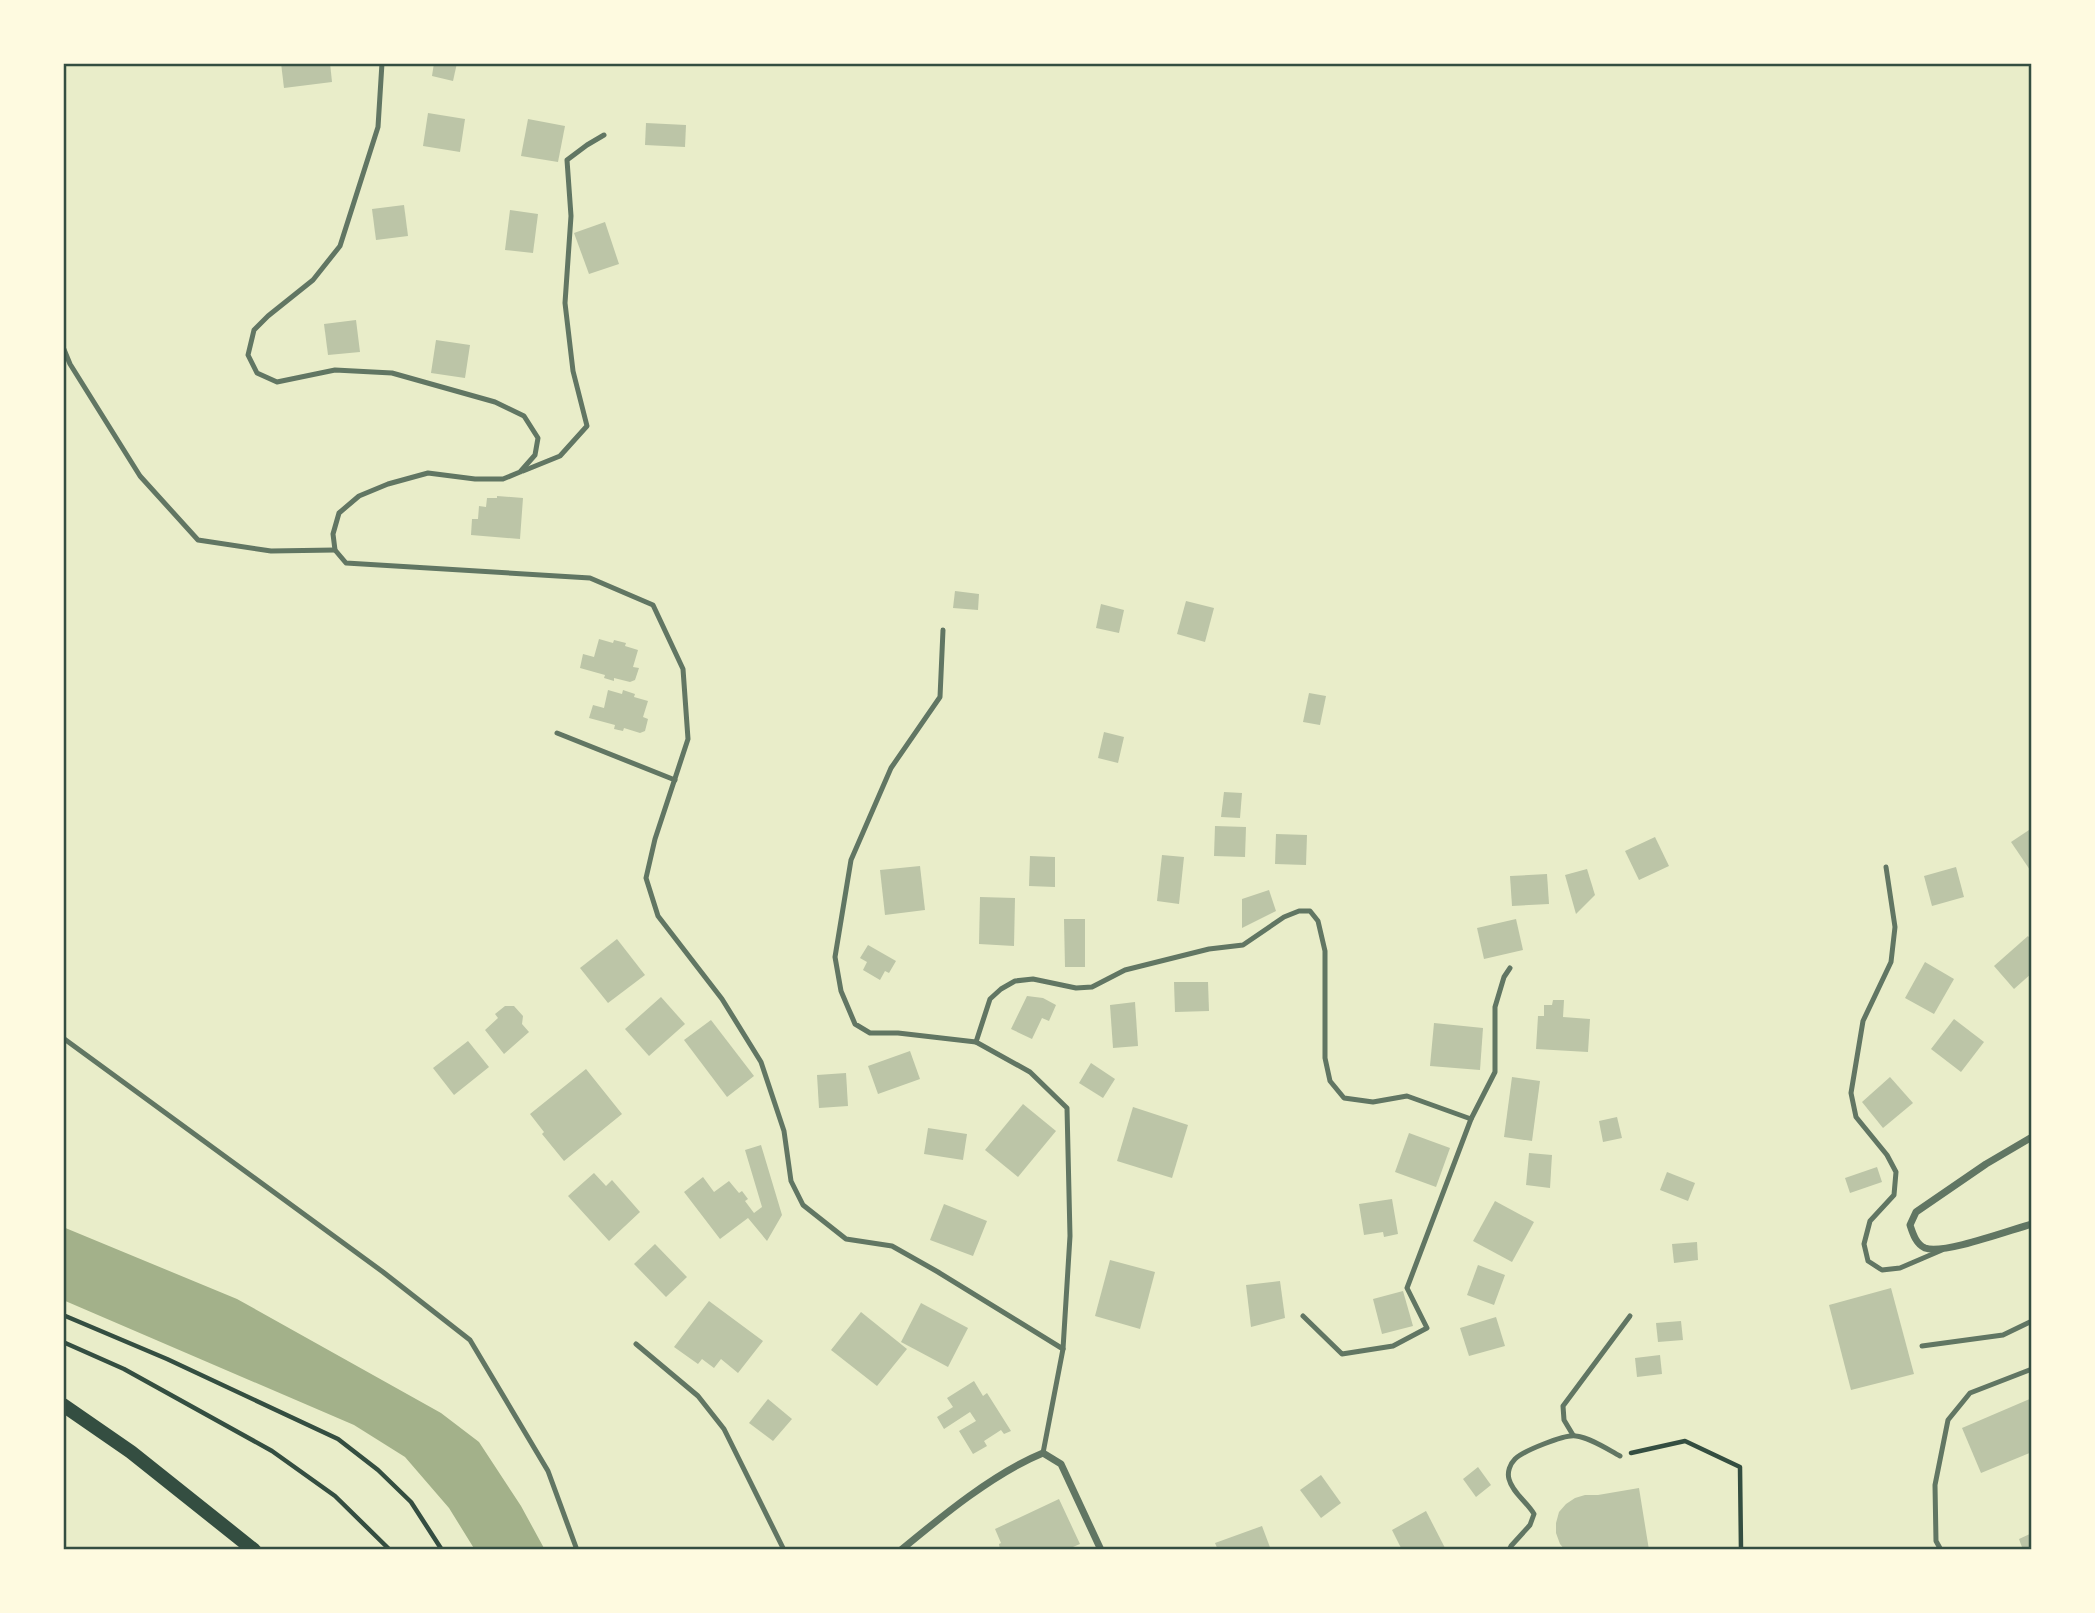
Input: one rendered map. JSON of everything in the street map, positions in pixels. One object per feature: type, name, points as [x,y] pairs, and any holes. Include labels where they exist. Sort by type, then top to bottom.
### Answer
[{"type":"main road","points":[[63,1405],[131,1452],[254,1550]]},
{"type":"street","points":[[2032,1137],[1986,1164],[1916,1212],[1910,1226],[1920,1245],[1927,1249],[1945,1249],[2032,1224]]},
{"type":"street","points":[[901,1550],[946,1513],[1024,1460],[1042,1452],[1061,1464],[1101,1550]]},
{"type":"lane","points":[[382,63],[378,127],[340,246],[313,280],[254,330],[248,355],[257,373],[277,382],[335,370],[392,373],[495,402],[524,416],[538,438],[535,455],[520,472]]},
{"type":"lane","points":[[604,135],[568,160],[571,216],[565,303],[573,371],[587,426],[559,456],[503,479],[475,479],[428,473],[359,496],[339,513],[332,534],[335,550],[346,563],[590,579],[653,605],[683,669],[688,739],[655,838],[646,878],[658,916],[722,999],[761,1062],[784,1131],[791,1181],[803,1205],[846,1239],[892,1246],[1063,1349]]},
{"type":"lane","points":[[63,347],[70,364],[140,476],[198,540],[271,551],[335,550]]},
{"type":"lane","points":[[943,630],[940,697],[891,768],[851,860],[835,957],[841,990],[855,1024],[870,1033],[898,1033],[976,1042],[1030,1072],[1067,1108],[1070,1236],[1063,1349],[1042,1452]]},
{"type":"lane","points":[[557,733],[675,780]]},
{"type":"lane","points":[[1886,867],[1895,927],[1891,962],[1863,1021],[1851,1093],[1856,1117],[1888,1155],[1896,1172],[1894,1195],[1870,1221],[1864,1244],[1868,1261],[1882,1270],[1900,1268],[1945,1249]]},
{"type":"lane","points":[[976,1042],[990,999],[1000,989],[1015,981],[1033,979],[1076,988],[1092,987],[1125,970],[1209,949],[1243,946],[1284,917],[1299,911],[1310,911],[1318,921],[1325,951],[1325,1058],[1330,1081],[1343,1098],[1373,1102],[1407,1097],[1471,1119]]},
{"type":"lane","points":[[1303,1317],[1342,1354],[1392,1346],[1427,1328],[1407,1288],[1471,1119],[1495,1072],[1495,1007],[1504,977],[1510,968]]},
{"type":"lane","points":[[63,1038],[372,1264],[470,1340],[548,1471],[578,1550]]},
{"type":"lane","points":[[1573,1435],[1564,1420],[1563,1406],[1630,1316]]},
{"type":"lane","points":[[1922,1346],[2003,1335],[2032,1321]]},
{"type":"lane","points":[[636,1344],[698,1396],[718,1420],[784,1550]]},
{"type":"lane","points":[[1941,1550],[1936,1541],[1935,1485],[1948,1420],[1969,1393],[2032,1369]]},
{"type":"lane","points":[[1510,1550],[1530,1525],[1534,1514],[1509,1479],[1510,1465],[1517,1456],[1573,1435],[1597,1443],[1620,1456]]},
{"type":"path","points":[[63,1315],[167,1359],[338,1439],[411,1502],[442,1550]]},
{"type":"path","points":[[63,1342],[124,1369],[272,1451],[335,1496],[390,1550]]},
{"type":"path","points":[[1620,1456],[1685,1441],[1740,1467],[1741,1550]]},
{"type":"shaded area","points":[[63,1227],[237,1299],[441,1413],[479,1442],[521,1506],[545,1550],[475,1550],[449,1508],[405,1457],[354,1425],[63,1300]]},
{"type":"building","points":[[281,63],[330,63],[332,82],[284,88]]},
{"type":"building","points":[[434,63],[457,63],[453,81],[432,76]]},
{"type":"building","points":[[428,113],[465,119],[460,152],[423,146]]},
{"type":"building","points":[[528,119],[565,126],[558,162],[521,156]]},
{"type":"building","points":[[646,123],[686,125],[685,147],[645,145]]},
{"type":"building","points":[[404,205],[408,236],[376,240],[372,209]]},
{"type":"building","points":[[510,210],[538,214],[533,253],[505,250]]},
{"type":"building","points":[[605,222],[619,264],[589,274],[574,233]]},
{"type":"building","points":[[356,320],[360,352],[328,355],[324,324]]},
{"type":"building","points":[[436,340],[470,345],[465,378],[431,373]]},
{"type":"building","points":[[487,498],[523,498],[520,539],[471,535],[472,519],[478,519],[479,506],[486,507]]},
{"type":"building","points":[[955,591],[979,594],[978,610],[953,608]]},
{"type":"building","points":[[1186,601],[1214,608],[1205,642],[1177,634]]},
{"type":"building","points":[[1101,604],[1124,610],[1119,633],[1096,628]]},
{"type":"building","points":[[599,639],[626,643],[625,646],[638,650],[633,667],[639,668],[635,680],[630,682],[614,678],[614,681],[604,678],[605,675],[580,668],[583,654],[594,657]]},
{"type":"building","points":[[608,690],[622,694],[623,690],[648,701],[643,717],[648,719],[645,731],[640,733],[624,728],[623,731],[614,729],[615,725],[589,718],[593,705],[604,708]]},
{"type":"building","points":[[1309,693],[1326,696],[1320,725],[1303,722]]},
{"type":"building","points":[[1104,732],[1124,737],[1118,763],[1098,758]]},
{"type":"building","points":[[1224,792],[1242,793],[1240,818],[1221,817]]},
{"type":"building","points":[[1215,826],[1246,827],[1245,857],[1214,856]]},
{"type":"building","points":[[2032,828],[2032,868],[2030,870],[2011,842]]},
{"type":"building","points":[[1276,834],[1307,835],[1306,865],[1275,864]]},
{"type":"building","points":[[1655,837],[1669,866],[1639,880],[1625,851]]},
{"type":"building","points":[[1162,855],[1184,857],[1179,904],[1157,901]]},
{"type":"building","points":[[1030,856],[1055,857],[1055,887],[1029,886]]},
{"type":"building","points":[[920,866],[925,910],[885,915],[880,870]]},
{"type":"building","points":[[1956,867],[1964,897],[1932,906],[1924,876]]},
{"type":"building","points":[[1587,869],[1595,895],[1576,914],[1565,875]]},
{"type":"building","points":[[1547,874],[1549,904],[1512,906],[1510,876]]},
{"type":"building","points":[[1269,890],[1276,911],[1242,928],[1242,899]]},
{"type":"building","points":[[980,897],[1015,898],[1014,946],[979,944]]},
{"type":"building","points":[[1064,919],[1085,919],[1085,967],[1065,967]]},
{"type":"building","points":[[1516,919],[1523,950],[1484,959],[1477,928]]},
{"type":"building","points":[[2028,936],[2032,941],[2032,973],[2014,989],[1994,966]]},
{"type":"building","points":[[617,939],[645,975],[608,1003],[580,968]]},
{"type":"building","points":[[868,945],[896,961],[889,973],[885,971],[880,980],[863,970],[867,962],[860,958]]},
{"type":"building","points":[[1925,962],[1954,979],[1934,1014],[1905,998]]},
{"type":"building","points":[[1174,982],[1208,982],[1209,1011],[1175,1012]]},
{"type":"building","points":[[1027,996],[1043,998],[1056,1005],[1049,1021],[1042,1018],[1032,1039],[1011,1029]]},
{"type":"building","points":[[661,997],[685,1024],[649,1056],[625,1029]]},
{"type":"building","points":[[1553,1000],[1564,1000],[1563,1017],[1590,1019],[1588,1052],[1536,1049],[1538,1016],[1544,1016],[1544,1005],[1552,1005]]},
{"type":"building","points":[[1135,1002],[1138,1046],[1113,1048],[1110,1005]]},
{"type":"building","points":[[505,1006],[514,1006],[523,1016],[522,1024],[529,1032],[504,1054],[485,1030],[498,1018],[495,1014]]},
{"type":"building","points":[[1954,1019],[1984,1042],[1961,1072],[1931,1049]]},
{"type":"building","points":[[711,1020],[754,1076],[727,1097],[684,1040]]},
{"type":"building","points":[[1434,1023],[1483,1028],[1480,1070],[1430,1066]]},
{"type":"building","points":[[468,1041],[489,1067],[454,1095],[433,1068]]},
{"type":"building","points":[[910,1051],[920,1079],[878,1094],[868,1066]]},
{"type":"building","points":[[1091,1063],[1115,1079],[1103,1098],[1079,1083]]},
{"type":"building","points":[[586,1069],[622,1114],[564,1161],[530,1114]]},
{"type":"building","points":[[846,1073],[848,1106],[819,1108],[817,1075]]},
{"type":"building","points":[[1512,1077],[1540,1081],[1532,1141],[1504,1137]]},
{"type":"building","points":[[1890,1077],[1913,1103],[1883,1128],[1862,1102]]},
{"type":"building","points":[[1023,1104],[1056,1131],[1018,1177],[985,1150]]},
{"type":"building","points":[[1133,1107],[1188,1125],[1172,1178],[1117,1161]]},
{"type":"building","points":[[1617,1117],[1622,1138],[1603,1142],[1599,1121]]},
{"type":"building","points":[[928,1128],[967,1134],[963,1160],[924,1154]]},
{"type":"building","points":[[1409,1133],[1450,1148],[1436,1187],[1395,1172]]},
{"type":"building","points":[[761,1145],[782,1215],[767,1241],[748,1218],[720,1239],[684,1192],[703,1177],[714,1192],[729,1181],[739,1193],[742,1191],[748,1199],[745,1201],[754,1213],[762,1207],[745,1150]]},
{"type":"building","points":[[1529,1153],[1552,1155],[1550,1188],[1526,1185]]},
{"type":"building","points":[[1877,1167],[1882,1182],[1850,1193],[1845,1178]]},
{"type":"building","points":[[1667,1172],[1695,1183],[1688,1201],[1660,1190]]},
{"type":"building","points":[[594,1173],[606,1186],[612,1180],[640,1212],[609,1241],[568,1196]]},
{"type":"building","points":[[1392,1199],[1398,1234],[1384,1237],[1383,1232],[1364,1235],[1359,1204]]},
{"type":"building","points":[[1495,1201],[1534,1222],[1512,1262],[1473,1241]]},
{"type":"building","points":[[944,1204],[987,1221],[973,1256],[930,1240]]},
{"type":"building","points":[[1697,1242],[1698,1260],[1674,1263],[1672,1244]]},
{"type":"building","points":[[655,1244],[687,1277],[666,1297],[634,1264]]},
{"type":"building","points":[[1110,1260],[1155,1272],[1140,1329],[1095,1316]]},
{"type":"building","points":[[1478,1265],[1505,1275],[1494,1305],[1467,1295]]},
{"type":"building","points":[[1280,1281],[1285,1318],[1251,1327],[1246,1285]]},
{"type":"building","points":[[1891,1288],[1914,1374],[1851,1390],[1829,1305]]},
{"type":"building","points":[[1403,1291],[1413,1326],[1382,1334],[1373,1299]]},
{"type":"building","points":[[709,1301],[763,1341],[738,1373],[721,1359],[714,1368],[702,1359],[698,1364],[674,1347]]},
{"type":"building","points":[[921,1303],[968,1328],[948,1367],[901,1342]]},
{"type":"building","points":[[861,1312],[907,1349],[877,1386],[831,1350]]},
{"type":"building","points":[[1496,1317],[1505,1346],[1469,1356],[1460,1328]]},
{"type":"building","points":[[1681,1321],[1683,1340],[1658,1342],[1656,1323]]},
{"type":"building","points":[[1660,1355],[1662,1374],[1637,1377],[1635,1358]]},
{"type":"building","points":[[974,1381],[983,1396],[987,1393],[1011,1431],[1004,1434],[1001,1430],[984,1441],[987,1446],[973,1454],[959,1431],[976,1421],[970,1412],[944,1429],[937,1417],[953,1407],[947,1398]]},
{"type":"building","points":[[2032,1398],[2032,1452],[1981,1473],[1962,1428]]},
{"type":"building","points":[[768,1399],[792,1419],[773,1441],[749,1423]]},
{"type":"building","points":[[1478,1467],[1491,1485],[1476,1497],[1463,1479]]},
{"type":"building","points":[[1321,1475],[1341,1503],[1321,1518],[1300,1490]]},
{"type":"building","points":[[1639,1488],[1649,1550],[1565,1550],[1560,1544],[1556,1523],[1559,1512],[1566,1504],[1585,1495]]},
{"type":"building","points":[[1059,1499],[1080,1544],[1066,1550],[1000,1550],[1001,1543],[995,1529]]},
{"type":"building","points":[[1426,1511],[1445,1548],[1402,1550],[1392,1530]]},
{"type":"building","points":[[1262,1526],[1271,1550],[1218,1550],[1215,1543]]},
{"type":"building","points":[[2032,1533],[2032,1550],[2023,1550],[2019,1539]]}]
